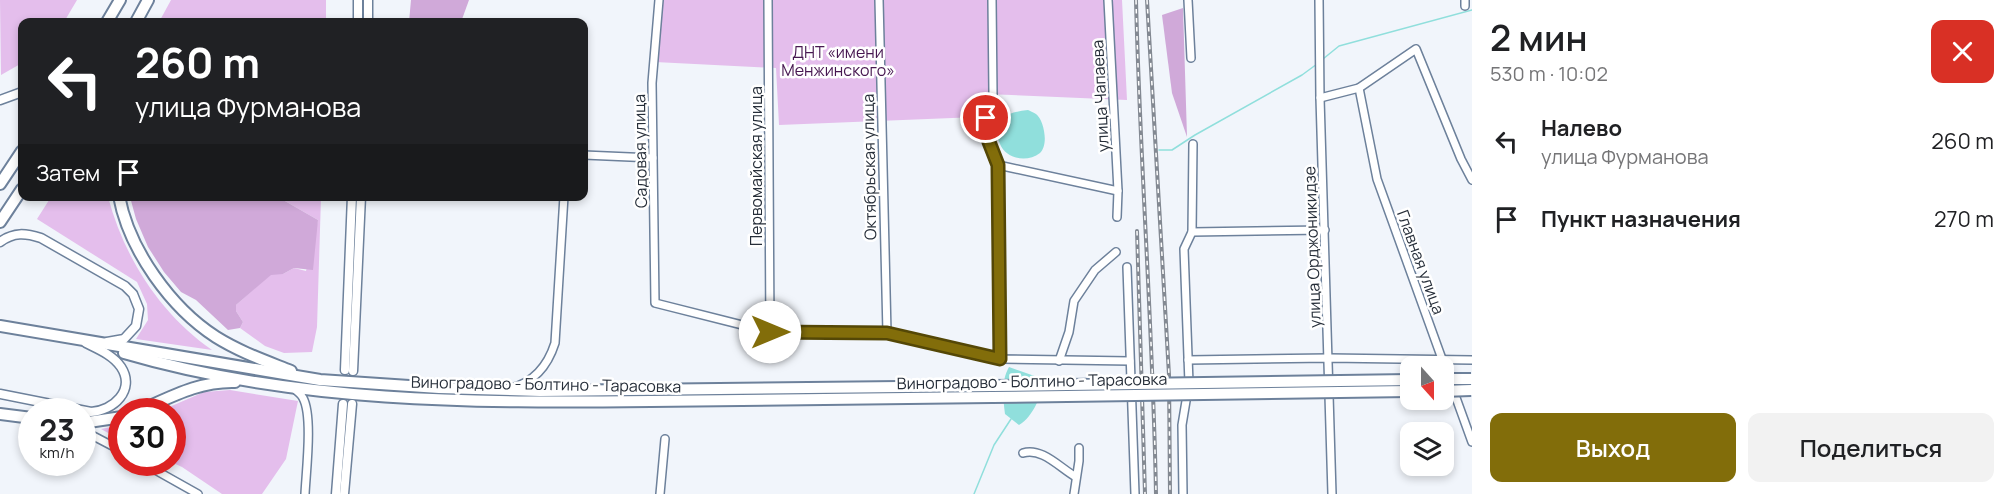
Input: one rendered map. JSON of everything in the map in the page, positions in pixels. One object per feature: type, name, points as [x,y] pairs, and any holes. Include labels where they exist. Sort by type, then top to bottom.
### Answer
[{"type":"main road","points":[[108,18],[119,0]]},
{"type":"main road","points":[[140,18],[146,4]]},
{"type":"main road","points":[[0,184],[18,157]]},
{"type":"main road","points":[[0,222],[18,195]]},
{"type":"main road","points":[[121,201],[139,250],[163,287],[187,313],[216,336],[254,357],[320,380]]},
{"type":"main road","points":[[0,326],[83,341]]},
{"type":"main road","name":"Виноградово - Болтино - Тарасовка","points":[[83,341],[320,380],[497,391],[1400,391]]},
{"type":"main road","name":"Виноградово - Болтино - Тарасовка","points":[[83,341],[158,363],[265,383],[419,399],[484,402],[992,392],[1400,380]]},
{"type":"main road","points":[[1454,381],[1472,384]]},
{"type":"main road","points":[[167,398],[206,384],[265,383]]},
{"type":"main road","points":[[1454,388],[1472,384]]},
{"type":"main road","points":[[0,414],[18,416]]},
{"type":"street","points":[[104,18],[119,0]]},
{"type":"street","points":[[358,0],[358,18]]},
{"type":"street","points":[[368,0],[368,18]]},
{"type":"street","name":"Садовая улица","points":[[659,0],[652,83],[655,303],[770,332]]},
{"type":"street","name":"Первомайская улица","points":[[768,0],[770,332]]},
{"type":"street","name":"Октябрьская улица","points":[[879,0],[887,333]]},
{"type":"street","points":[[992,0],[993,94],[985,122],[989,142],[998,165],[1000,359]]},
{"type":"street","name":"улица Чапаева","points":[[1108,0],[1118,218]]},
{"type":"street","points":[[1188,0],[1191,58]]},
{"type":"street","name":"улица Орджоникидзе","points":[[1319,0],[1332,494]]},
{"type":"street","points":[[1320,98],[1359,88],[1416,49],[1461,159],[1472,180]]},
{"type":"street","name":"Главная улица","points":[[1359,88],[1377,179],[1441,356]]},
{"type":"street","points":[[0,100],[18,93]]},
{"type":"street","points":[[1183,494],[1182,425],[1190,383],[1184,249],[1192,232],[1192,144]]},
{"type":"street","points":[[588,155],[653,158]]},
{"type":"street","points":[[998,165],[1118,191]]},
{"type":"street","points":[[352,201],[349,370],[362,201]]},
{"type":"street","points":[[497,391],[528,381],[540,372],[551,356],[555,343],[564,201]]},
{"type":"street","points":[[1192,232],[1325,230]]},
{"type":"street","points":[[0,242],[16,234],[31,234],[130,290],[139,309],[138,320],[133,331],[124,339],[117,341],[83,341]]},
{"type":"street","points":[[1059,361],[1069,332],[1074,301],[1095,270],[1116,252]]},
{"type":"street","points":[[1127,267],[1135,494]]},
{"type":"street","points":[[770,332],[887,333],[1000,359],[1130,361]]},
{"type":"street","points":[[0,394],[91,412],[106,410],[123,393],[125,386],[123,372],[112,358],[83,341]]},
{"type":"street","points":[[1188,360],[1400,358]]},
{"type":"street","points":[[1454,359],[1472,360]]},
{"type":"street","points":[[288,386],[296,389],[303,397],[306,407],[308,425],[305,494]]},
{"type":"street","name":"Главная улица","points":[[1454,392],[1472,442]]},
{"type":"street","points":[[336,494],[347,404],[344,494]]},
{"type":"street","points":[[660,494],[665,439]]},
{"type":"street","points":[[1074,494],[1079,447]]},
{"type":"street","points":[[1023,453],[1030,450],[1045,456],[1076,477]]},
{"type":"street","points":[[166,476],[198,494]]},
{"type":"green space","points":[[0,0],[77,0],[66,18],[18,18],[18,65],[1,75]]},
{"type":"green space","points":[[171,0],[326,0],[326,18],[161,18]]},
{"type":"green space","name":"ДНТ «имени Менжинского»","points":[[662,0],[1122,0],[1127,100],[986,94],[977,117],[779,125],[776,68],[655,62]]},
{"type":"green space","points":[[48,201],[109,201],[124,241],[146,282],[176,319],[212,350],[136,339],[148,320],[147,304],[137,282],[37,219]]},
{"type":"green space","points":[[285,201],[321,201],[317,327],[312,352],[284,353],[265,346],[240,328],[243,322],[236,311],[236,305],[271,274],[283,274],[294,268],[306,271],[318,220]]},
{"type":"green space","points":[[230,390],[298,401],[286,459],[262,494],[222,494],[186,470],[186,400],[204,392]]},
{"type":"shaded area","points":[[411,0],[469,0],[462,18],[409,18]]},
{"type":"shaded area","points":[[1183,8],[1187,137],[1172,93],[1162,15]]},
{"type":"shaded area","points":[[131,201],[285,201],[318,220],[313,270],[294,268],[283,274],[271,275],[236,305],[236,311],[243,322],[240,328],[228,330],[196,300],[181,292],[164,272],[148,247]]},
{"type":"water","points":[[1028,110],[1039,117],[1045,139],[1040,153],[1023,159],[1012,156],[1003,149],[997,135],[997,128],[998,123],[1007,115]]},
{"type":"water","points":[[1009,367],[1046,380],[1033,411],[1019,425],[1005,414],[1004,384]]},
{"type":"waterway","points":[[1323,59],[1339,46],[1472,10]]},
{"type":"waterway","points":[[1159,150],[1172,150],[1302,75],[1317,64]]},
{"type":"waterway","points":[[974,494],[994,445],[1011,419]]},
{"type":"railway","points":[[1136,0],[1156,494]]},
{"type":"railway","points":[[1147,0],[1169,375],[1170,494]]},
{"type":"railway","points":[[1137,231],[1145,494]]},
{"type":"route","points":[[770,332],[887,333],[1000,359],[998,165],[989,142],[986,118]]}]
